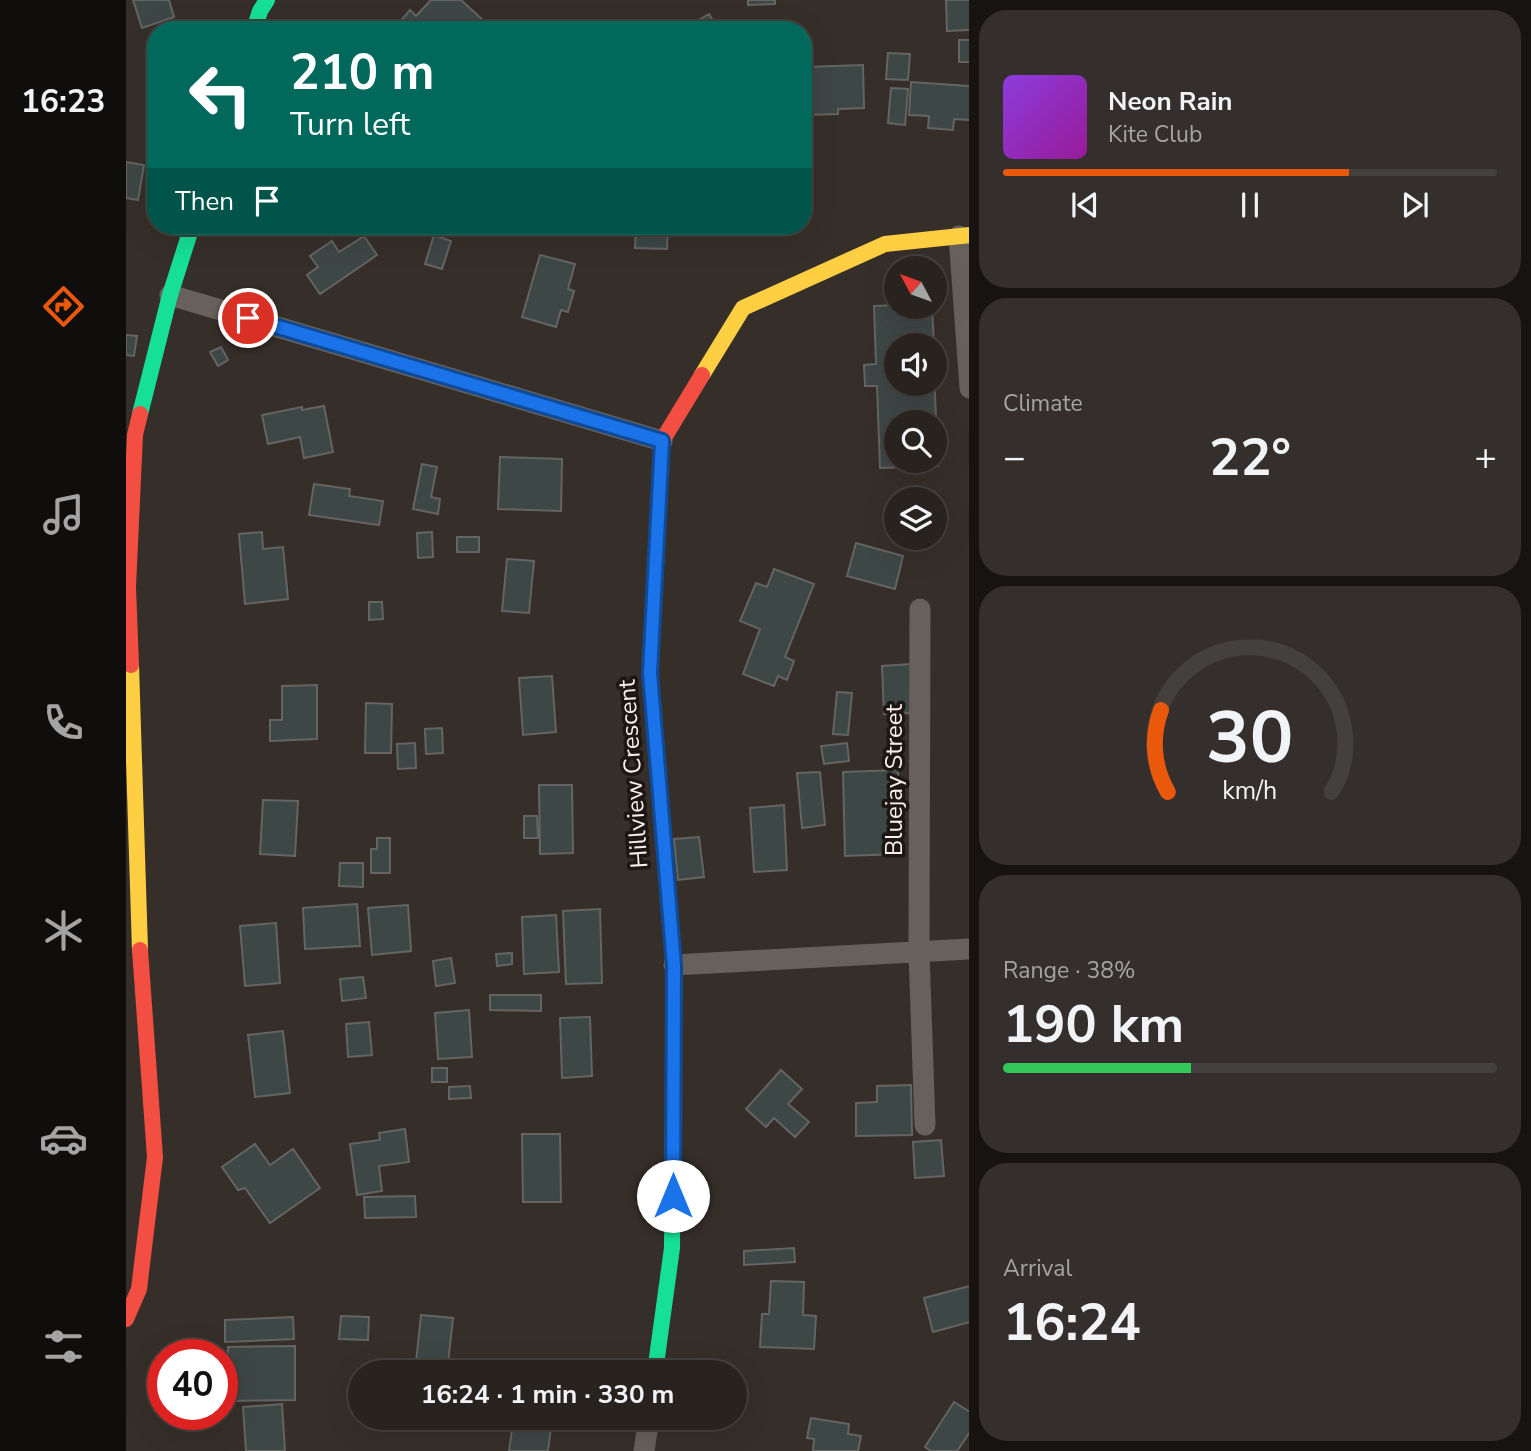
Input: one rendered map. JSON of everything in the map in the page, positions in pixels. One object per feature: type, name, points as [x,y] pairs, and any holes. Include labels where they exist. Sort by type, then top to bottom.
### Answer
[{"type":"street","points":[[257,21],[267,0]]},
{"type":"street","points":[[126,1319],[138,1289],[155,1157],[134,990],[128,587],[135,435],[170,295],[189,235]]},
{"type":"street","points":[[964,236],[969,388]]},
{"type":"street","name":"Hillview Crescent","points":[[657,1360],[672,1248],[674,965],[650,673],[662,441],[743,307],[885,244],[964,236]]},
{"type":"street","points":[[170,295],[662,441]]},
{"type":"street","name":"Bluejay Street","points":[[920,609],[919,952],[925,1125]]},
{"type":"street","points":[[674,965],[969,949]]},
{"type":"street","points":[[644,1451],[647,1430]]},
{"type":"building","points":[[133,0],[169,0],[174,17],[162,21],[147,21],[147,26],[142,28]]},
{"type":"building","points":[[431,0],[461,0],[484,21],[401,21],[410,10],[416,16]]},
{"type":"building","points":[[748,0],[775,0],[775,4],[748,5]]},
{"type":"building","points":[[946,0],[969,0],[969,30],[947,31]]},
{"type":"building","points":[[709,14],[713,21],[697,21]]},
{"type":"building","points":[[959,40],[969,40],[969,62],[959,62]]},
{"type":"building","points":[[888,53],[910,54],[908,80],[886,79]]},
{"type":"building","points":[[863,65],[864,108],[838,109],[838,114],[812,115],[812,67]]},
{"type":"building","points":[[911,82],[969,86],[969,120],[954,119],[953,130],[928,128],[929,116],[909,115]]},
{"type":"building","points":[[891,88],[908,89],[905,125],[888,123]]},
{"type":"building","points":[[126,162],[144,165],[138,200],[126,198]]},
{"type":"building","points":[[434,235],[451,241],[442,269],[425,264]]},
{"type":"building","points":[[636,235],[668,235],[667,249],[635,248]]},
{"type":"building","points":[[364,236],[377,255],[320,294],[307,275],[318,267],[310,256],[332,241],[339,252]]},
{"type":"building","points":[[540,255],[575,264],[568,289],[574,291],[568,312],[561,310],[556,327],[522,317]]},
{"type":"building","points":[[874,306],[884,306],[884,319],[933,319],[933,333],[884,333],[884,396],[935,396],[936,410],[884,410],[884,468],[880,468],[877,386],[865,386],[864,365],[876,364]]},
{"type":"building","points":[[126,335],[137,336],[134,356],[126,355]]},
{"type":"building","points":[[221,347],[228,360],[218,366],[210,352]]},
{"type":"building","points":[[324,406],[333,452],[304,458],[300,437],[268,444],[262,415],[302,407],[302,410]]},
{"type":"building","points":[[500,457],[562,459],[561,511],[498,509]]},
{"type":"building","points":[[422,464],[437,467],[431,497],[440,499],[438,514],[413,509]]},
{"type":"building","points":[[314,484],[350,489],[349,496],[383,501],[379,525],[309,515]]},
{"type":"building","points":[[262,532],[263,549],[283,547],[288,599],[245,604],[239,534]]},
{"type":"building","points":[[432,532],[433,557],[418,558],[417,533]]},
{"type":"building","points":[[457,537],[479,537],[479,552],[457,552]]},
{"type":"building","points":[[856,543],[903,556],[895,589],[847,576]]},
{"type":"building","points":[[507,559],[534,561],[529,613],[502,611]]},
{"type":"building","points":[[774,569],[814,584],[785,657],[794,661],[787,680],[778,676],[774,686],[743,674],[760,629],[740,621],[756,583],[767,587]]},
{"type":"building","points":[[369,602],[382,602],[383,619],[369,620]]},
{"type":"building","points":[[912,664],[914,713],[884,714],[882,666]]},
{"type":"building","points":[[552,676],[556,732],[523,735],[519,678]]},
{"type":"building","points":[[317,685],[317,739],[270,741],[270,720],[282,720],[282,686]]},
{"type":"building","points":[[837,692],[852,693],[848,735],[833,734]]},
{"type":"building","points":[[366,703],[392,704],[391,753],[365,753]]},
{"type":"building","points":[[442,728],[443,753],[426,754],[425,729]]},
{"type":"building","points":[[415,743],[416,768],[398,769],[397,744]]},
{"type":"building","points":[[847,743],[849,761],[824,764],[821,746]]},
{"type":"building","points":[[898,770],[899,854],[845,856],[843,772]]},
{"type":"building","points":[[820,772],[825,825],[802,828],[797,773]]},
{"type":"building","points":[[539,785],[572,785],[573,853],[540,854]]},
{"type":"building","points":[[263,800],[298,801],[295,856],[260,854]]},
{"type":"building","points":[[784,805],[787,870],[754,872],[750,808]]},
{"type":"building","points":[[524,816],[537,816],[538,838],[524,838]]},
{"type":"building","points":[[699,837],[704,877],[678,880],[674,839]]},
{"type":"building","points":[[377,838],[390,838],[390,873],[371,873],[371,849],[377,849]]},
{"type":"building","points":[[340,863],[363,863],[363,887],[339,886]]},
{"type":"building","points":[[357,904],[360,946],[305,949],[303,908]]},
{"type":"building","points":[[408,905],[411,951],[372,955],[368,908]]},
{"type":"building","points":[[600,909],[602,983],[566,984],[563,911]]},
{"type":"building","points":[[556,915],[559,972],[524,974],[522,917]]},
{"type":"building","points":[[276,923],[280,983],[245,986],[240,926]]},
{"type":"building","points":[[512,953],[512,964],[497,966],[496,954]]},
{"type":"building","points":[[451,958],[455,983],[436,986],[433,961]]},
{"type":"building","points":[[363,977],[366,998],[342,1001],[340,979]]},
{"type":"building","points":[[490,995],[541,995],[541,1011],[490,1010]]},
{"type":"building","points":[[469,1010],[472,1057],[438,1059],[435,1013]]},
{"type":"building","points":[[590,1017],[592,1076],[562,1078],[560,1018]]},
{"type":"building","points":[[369,1022],[372,1055],[348,1057],[346,1024]]},
{"type":"building","points":[[283,1031],[290,1093],[255,1097],[248,1035]]},
{"type":"building","points":[[432,1068],[447,1068],[447,1082],[432,1082]]},
{"type":"building","points":[[781,1070],[802,1089],[788,1104],[809,1122],[795,1137],[774,1118],[766,1127],[746,1109]]},
{"type":"building","points":[[911,1085],[912,1135],[856,1136],[856,1103],[877,1102],[877,1086]]},
{"type":"building","points":[[470,1086],[471,1098],[449,1099],[449,1087]]},
{"type":"building","points":[[405,1129],[409,1162],[379,1166],[382,1191],[357,1195],[350,1144],[380,1140],[379,1133]]},
{"type":"building","points":[[522,1134],[560,1134],[561,1202],[523,1202]]},
{"type":"building","points":[[941,1140],[944,1176],[915,1178],[913,1142]]},
{"type":"building","points":[[255,1144],[270,1165],[293,1149],[320,1188],[270,1223],[245,1188],[238,1190],[222,1167]]},
{"type":"building","points":[[415,1196],[416,1217],[365,1218],[364,1197]]},
{"type":"building","points":[[794,1248],[795,1262],[744,1265],[744,1251]]},
{"type":"building","points":[[771,1281],[804,1282],[803,1315],[816,1316],[814,1349],[760,1347],[762,1314],[769,1314]]},
{"type":"building","points":[[969,1286],[969,1322],[933,1332],[924,1298]]},
{"type":"building","points":[[421,1315],[453,1318],[448,1360],[416,1360]]},
{"type":"building","points":[[341,1316],[369,1317],[368,1340],[339,1339]]},
{"type":"building","points":[[293,1317],[294,1339],[238,1341],[238,1339],[225,1339],[225,1320]]},
{"type":"building","points":[[295,1346],[295,1400],[238,1401],[238,1347]]},
{"type":"building","points":[[954,1402],[969,1411],[969,1433],[957,1451],[931,1451],[925,1447]]},
{"type":"building","points":[[282,1404],[285,1451],[246,1451],[243,1407]]},
{"type":"building","points":[[811,1418],[849,1424],[848,1434],[861,1436],[858,1451],[813,1451],[814,1439],[807,1438]]},
{"type":"building","points":[[512,1430],[551,1430],[548,1451],[509,1451]]},
{"type":"traffic: fast","points":[[257,21],[267,0]]},
{"type":"traffic: fast","points":[[140,414],[170,295],[189,235]]},
{"type":"traffic: fast","points":[[651,652],[650,673],[674,965],[672,1248],[657,1360]]},
{"type":"traffic: slow","points":[[702,375],[743,308],[885,244],[969,235]]},
{"type":"traffic: slow","points":[[131,665],[140,950]]},
{"type":"traffic: jam","points":[[651,652],[662,441],[702,375]]},
{"type":"traffic: jam","points":[[131,665],[128,587],[135,435],[140,414]]},
{"type":"traffic: jam","points":[[126,1319],[139,1289],[155,1157],[140,950]]},
{"type":"route","points":[[248,318],[662,441],[650,673],[674,965],[673,1196]]}]
